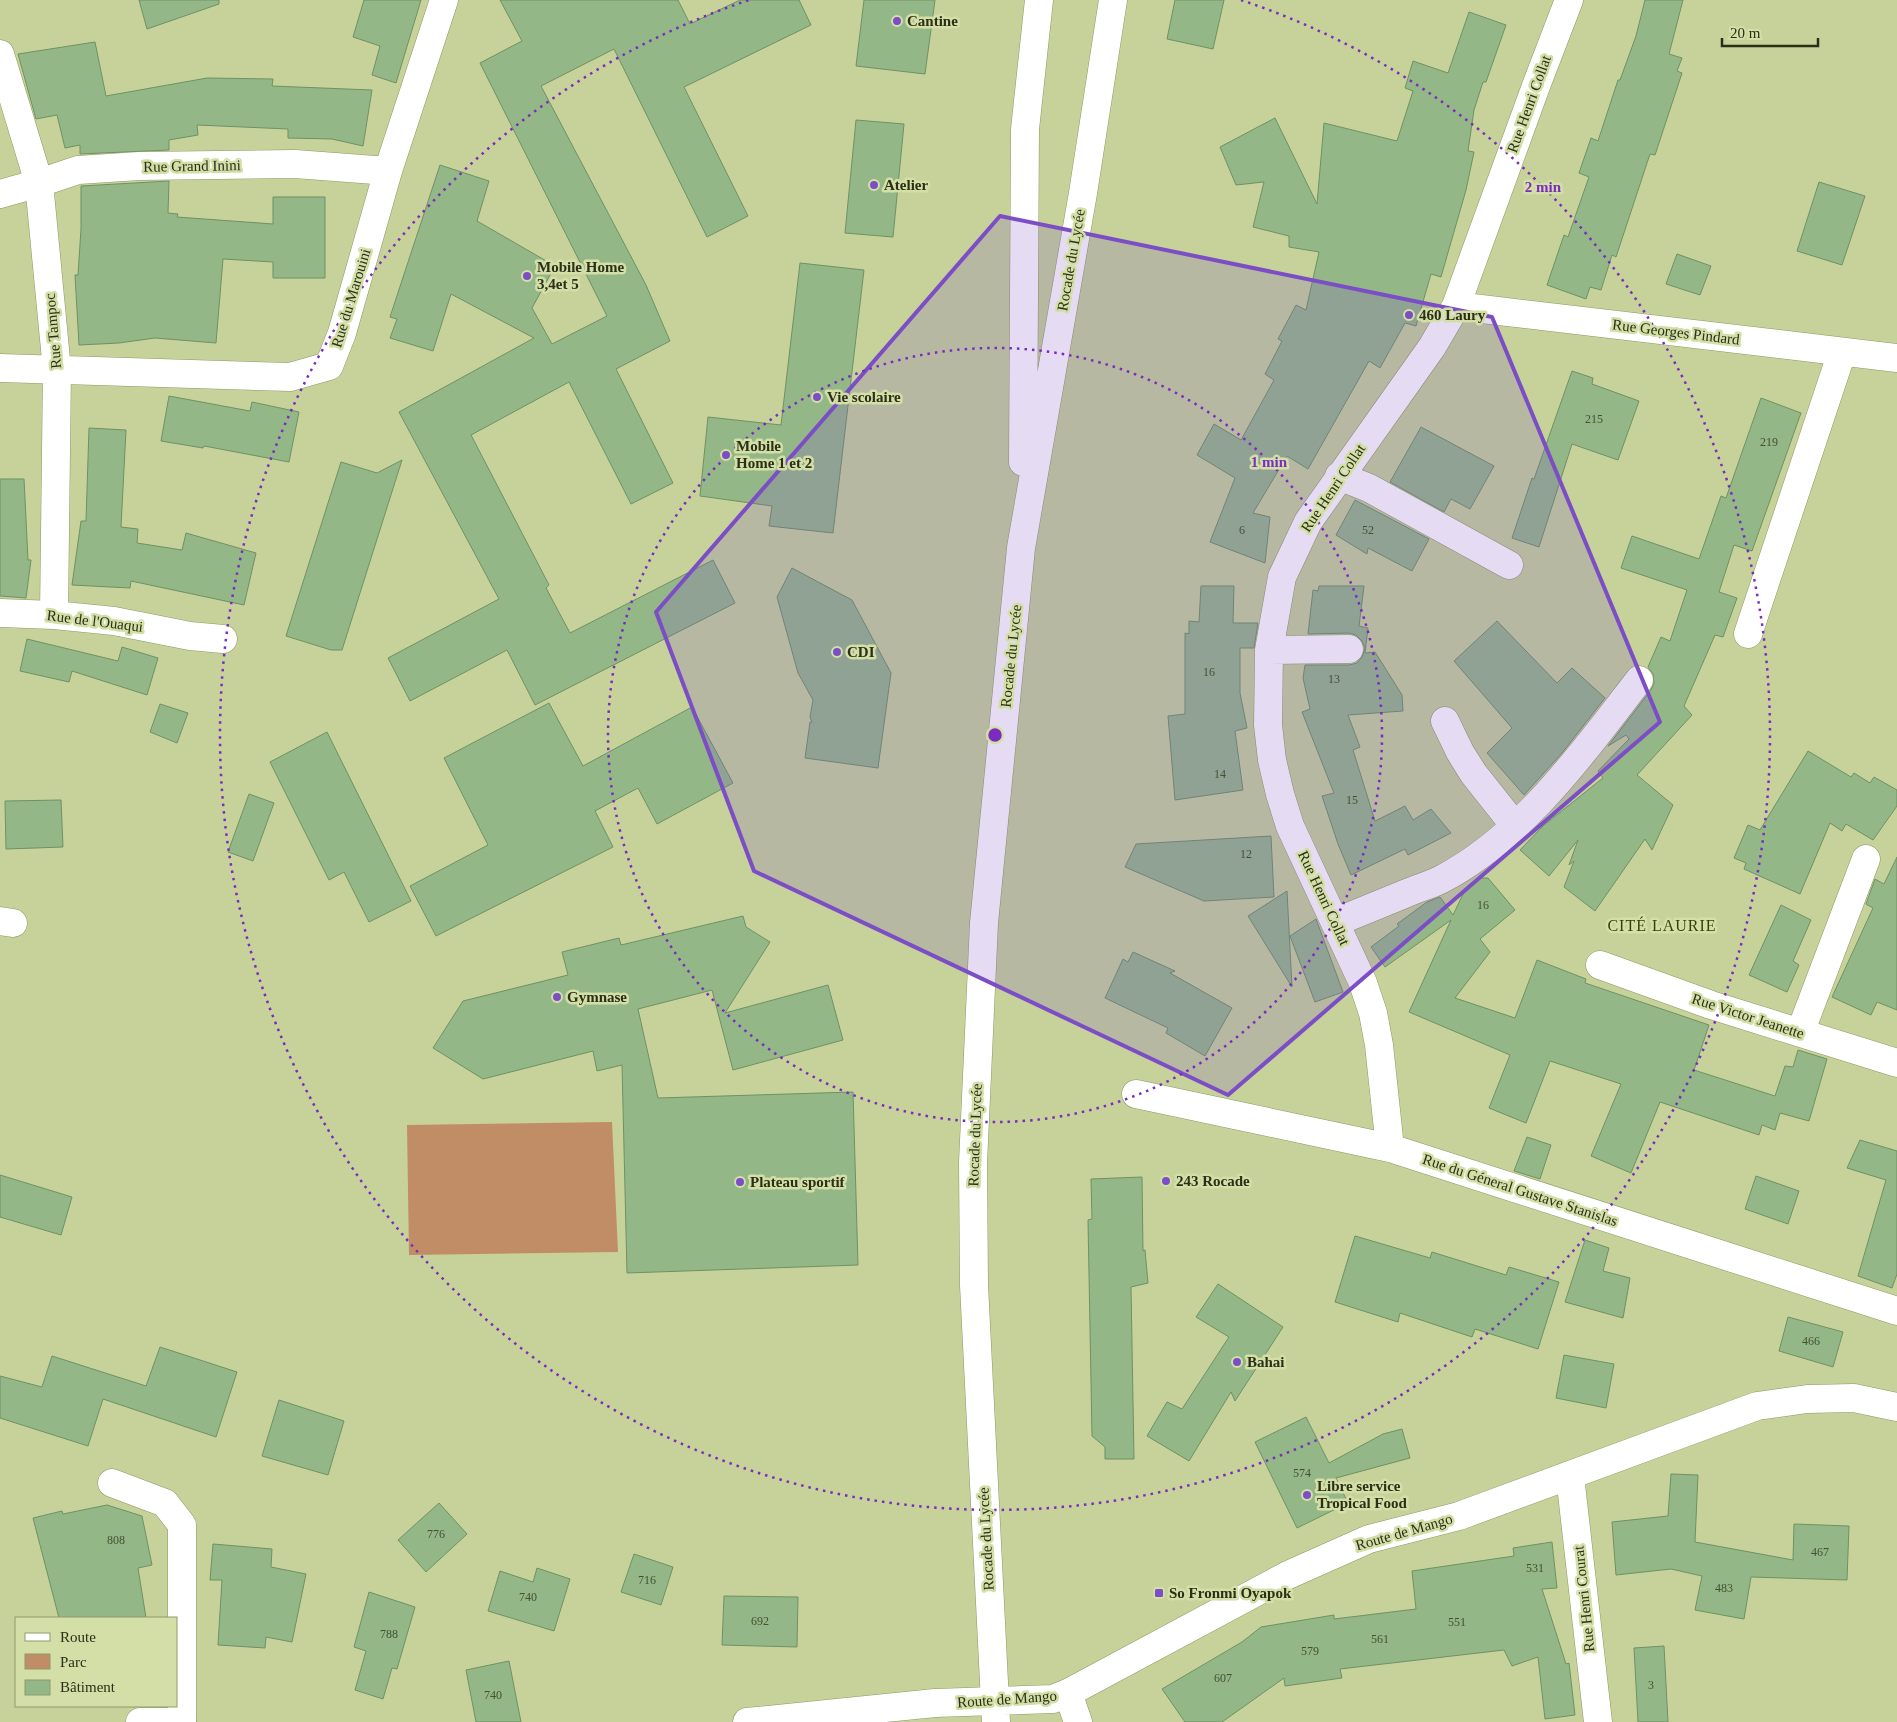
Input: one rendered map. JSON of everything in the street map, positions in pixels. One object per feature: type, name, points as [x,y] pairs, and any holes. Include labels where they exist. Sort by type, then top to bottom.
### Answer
[{"type":"street","name":"Rue du Marouini","points":[[0,368],[290,377],[329,366],[342,333],[388,171],[444,0]]},
{"type":"street","name":"Rocade du Lycée","points":[[1021,548],[1025,129],[1039,0]]},
{"type":"street","name":"Rocade du Lycée","points":[[995,1712],[974,1285],[973,1163],[984,923],[1021,548],[1083,193],[1113,0]]},
{"type":"street","name":"Rue Henri Collat","points":[[1390,1148],[1380,1045],[1373,1013],[1363,983],[1336,922],[1290,826],[1280,794],[1272,760],[1268,725],[1269,650],[1282,577],[1308,522],[1432,347],[1456,306],[1569,0]]},
{"type":"street","name":"Rue Tampoc","points":[[0,54],[39,183],[57,370],[54,615]]},
{"type":"street","name":"Rue Grand Inini","points":[[0,194],[78,170],[139,166],[295,164],[388,171]]},
{"type":"street","name":"Rue Georges Pindard","points":[[1456,306],[1897,358]]},
{"type":"street","points":[[1748,634],[1842,352]]},
{"type":"street","points":[[1339,476],[1370,488],[1509,565]]},
{"type":"street","name":"Rue de l'Ouaqui","points":[[0,613],[54,615],[114,621],[190,636],[224,639]]},
{"type":"street","points":[[1269,650],[1349,649]]},
{"type":"street","points":[[1336,922],[1442,879],[1476,857],[1515,826],[1552,789],[1640,680]]},
{"type":"street","points":[[1445,721],[1472,773],[1515,826]]},
{"type":"street","points":[[1800,1033],[1866,859]]},
{"type":"street","name":"Rue Victor Jeanette","points":[[1600,965],[1711,1005],[1897,1063]]},
{"type":"street","name":"Rue du Géneral Gustave Stanislas","points":[[1136,1094],[1390,1148],[1897,1311]]},
{"type":"street","name":"Route de Mango","points":[[747,1722],[935,1703],[995,1712],[1053,1699],[1068,1693],[1288,1575],[1369,1539],[1459,1516],[1757,1406],[1807,1399],[1854,1398],[1897,1407]]},
{"type":"street","name":"Rue Henri Courat","points":[[1570,1476],[1598,1722]]},
{"type":"street","points":[[112,1483],[165,1503],[182,1525],[182,1722],[140,1722]]},
{"type":"street","points":[[1068,1693],[1078,1722]]},
{"type":"highlighted area","points":[[1000,216],[1492,317],[1660,722],[1228,1095],[754,871],[656,612]]},
{"type":"green space","points":[[612,1122],[618,1252],[409,1255],[407,1125]]},
{"type":"building","points":[[139,0],[219,0],[219,4],[147,29]]},
{"type":"building","points":[[364,0],[421,0],[396,83],[372,75],[380,46],[353,37]]},
{"type":"building","points":[[500,0],[678,0],[690,24],[740,0],[799,0],[811,25],[684,87],[748,216],[707,237],[614,49],[541,86],[646,285],[670,341],[616,369],[673,483],[631,504],[569,382],[471,435],[549,585],[546,588],[570,633],[713,560],[735,603],[535,705],[507,650],[410,701],[388,658],[499,599],[399,412],[534,338],[451,294],[433,351],[390,338],[397,319],[390,317],[440,165],[489,181],[477,221],[555,266],[532,308],[552,344],[607,316],[480,63],[522,41]]},
{"type":"building","name":"Cantine","points":[[864,0],[935,0],[925,74],[856,66]]},
{"type":"building","points":[[1175,0],[1224,0],[1213,49],[1167,39]]},
{"type":"building","points":[[1645,0],[1683,0],[1669,54],[1682,58],[1677,71],[1682,73],[1655,155],[1650,154],[1616,257],[1612,255],[1601,290],[1590,287],[1586,299],[1547,285],[1564,235],[1568,237],[1589,177],[1579,173],[1591,138],[1598,141],[1618,80],[1620,80],[1636,36]]},
{"type":"building","points":[[1469,12],[1506,25],[1474,110],[1468,151],[1474,152],[1466,190],[1441,277],[1431,274],[1416,326],[1405,323],[1380,368],[1369,361],[1308,469],[1287,456],[1253,513],[1270,517],[1265,563],[1210,542],[1235,478],[1197,455],[1214,424],[1241,440],[1274,380],[1265,374],[1282,341],[1278,339],[1296,305],[1306,310],[1319,252],[1289,247],[1289,236],[1253,227],[1264,182],[1236,185],[1220,147],[1275,118],[1317,204],[1324,123],[1397,141],[1413,91],[1405,88],[1413,61],[1448,73]]},
{"type":"building","points":[[95,42],[106,96],[207,78],[273,79],[272,86],[372,90],[363,146],[332,139],[288,138],[288,129],[197,125],[198,135],[169,140],[169,150],[80,154],[80,145],[65,148],[57,115],[36,119],[18,54]]},
{"type":"building","name":"Atelier","points":[[856,120],[904,124],[893,237],[845,233]]},
{"type":"building","points":[[169,181],[168,213],[178,214],[177,217],[273,224],[273,197],[325,197],[325,278],[273,278],[273,262],[223,259],[216,343],[155,338],[119,343],[79,345],[75,275],[78,275],[81,186]]},
{"type":"building","points":[[1819,182],[1865,196],[1842,265],[1797,251]]},
{"type":"building","points":[[1677,254],[1711,266],[1700,295],[1666,284]]},
{"type":"building","points":[[800,263],[864,270],[833,533],[769,526],[772,506],[700,496],[708,417],[781,425]]},
{"type":"building","points":[[1572,371],[1593,378],[1592,384],[1639,401],[1618,460],[1572,444],[1539,547],[1512,538]]},
{"type":"building","points":[[169,396],[250,411],[252,402],[299,412],[289,462],[204,446],[203,448],[161,441]]},
{"type":"building","points":[[1761,398],[1801,413],[1752,551],[1734,545],[1719,592],[1737,598],[1723,637],[1715,635],[1684,706],[1692,715],[1637,775],[1673,805],[1652,850],[1645,839],[1595,911],[1564,887],[1574,861],[1569,865],[1578,840],[1549,876],[1520,850],[1544,825],[1603,778],[1598,771],[1629,739],[1626,735],[1608,746],[1651,690],[1654,683],[1653,674],[1648,667],[1661,637],[1670,641],[1687,590],[1621,568],[1632,536],[1699,559],[1721,496],[1726,498]]},
{"type":"building","points":[[1421,427],[1494,466],[1470,509],[1451,499],[1444,512],[1390,482]]},
{"type":"building","points":[[89,428],[126,430],[121,527],[138,529],[137,543],[182,550],[186,533],[256,553],[244,605],[131,581],[130,588],[72,585],[81,521],[86,521]]},
{"type":"building","points":[[402,460],[342,650],[331,650],[286,636],[341,462],[377,473]]},
{"type":"building","points":[[0,479],[24,479],[28,560],[31,560],[26,598],[0,596]]},
{"type":"building","points":[[1355,500],[1429,539],[1412,571],[1368,548],[1367,554],[1336,535]]},
{"type":"building","points":[[792,568],[852,600],[891,673],[878,768],[805,758],[810,722],[812,722],[810,717],[813,700],[798,673],[777,597]]},
{"type":"building","points":[[1201,586],[1234,586],[1233,623],[1258,623],[1254,648],[1240,648],[1240,693],[1247,728],[1235,731],[1243,790],[1175,800],[1168,716],[1185,714],[1185,633],[1189,634],[1189,621],[1199,622]]},
{"type":"building","points":[[1319,586],[1364,586],[1359,626],[1368,628],[1365,653],[1375,652],[1402,695],[1403,711],[1348,715],[1360,747],[1353,750],[1375,821],[1405,806],[1413,820],[1431,809],[1451,833],[1408,855],[1405,849],[1351,875],[1338,844],[1322,796],[1334,793],[1302,712],[1310,709],[1303,678],[1305,665],[1349,665],[1357,663],[1362,657],[1365,648],[1362,641],[1356,635],[1349,633],[1308,634],[1313,590],[1318,591]]},
{"type":"building","points":[[1497,621],[1557,683],[1572,668],[1605,698],[1562,753],[1524,795],[1487,753],[1512,728],[1454,661]]},
{"type":"building","points":[[27,639],[118,661],[122,647],[158,658],[147,695],[72,671],[69,682],[20,671]]},
{"type":"building","points":[[549,703],[583,766],[692,707],[733,783],[657,824],[638,788],[595,811],[613,847],[436,936],[410,886],[488,845],[444,758]]},
{"type":"building","points":[[160,704],[188,713],[177,743],[150,732]]},
{"type":"building","points":[[327,732],[411,901],[369,922],[344,872],[329,880],[270,762]]},
{"type":"building","points":[[1808,751],[1851,777],[1854,773],[1870,783],[1874,777],[1897,790],[1897,806],[1873,840],[1846,824],[1842,831],[1830,823],[1800,894],[1744,869],[1746,863],[1734,858],[1748,825],[1760,830]]},
{"type":"building","points":[[249,794],[274,803],[253,861],[228,852]]},
{"type":"building","points":[[61,800],[63,847],[6,849],[5,801]]},
{"type":"building","points":[[1271,836],[1274,897],[1204,901],[1125,867],[1136,844]]},
{"type":"building","points":[[1897,857],[1897,1010],[1877,1002],[1871,1015],[1832,997],[1873,908],[1866,904],[1875,879],[1884,884]]},
{"type":"building","points":[[1478,878],[1488,878],[1515,910],[1480,939],[1490,952],[1455,998],[1515,1018],[1537,960],[1586,979],[1585,983],[1709,1025],[1694,1070],[1775,1096],[1785,1066],[1793,1067],[1798,1050],[1827,1059],[1809,1121],[1780,1113],[1775,1130],[1762,1125],[1759,1135],[1660,1102],[1631,1173],[1591,1156],[1621,1084],[1550,1061],[1526,1123],[1489,1108],[1510,1055],[1409,1012],[1451,920],[1385,967],[1371,947],[1399,926],[1397,924],[1427,902],[1440,897],[1453,915],[1466,888]]},
{"type":"building","points":[[1287,891],[1292,987],[1248,916]]},
{"type":"building","points":[[1781,905],[1811,920],[1793,961],[1799,965],[1787,992],[1749,975]]},
{"type":"building","points":[[743,916],[746,927],[770,942],[725,1013],[828,985],[843,1040],[733,1070],[712,990],[638,1009],[658,1098],[853,1092],[858,1265],[627,1273],[622,1065],[597,1071],[593,1051],[483,1079],[433,1048],[463,1001],[568,975],[562,952],[619,938],[621,945]]},
{"type":"building","points":[[1316,919],[1343,992],[1315,1002],[1290,936]]},
{"type":"building","points":[[1133,952],[1175,971],[1170,973],[1232,1008],[1205,1056],[1166,1033],[1168,1028],[1105,998],[1123,959],[1128,962]]},
{"type":"building","points":[[1527,1137],[1551,1145],[1540,1179],[1514,1171]]},
{"type":"building","points":[[1860,1140],[1897,1151],[1897,1274],[1892,1288],[1858,1276],[1886,1180],[1847,1168]]},
{"type":"building","points":[[0,1175],[72,1197],[61,1235],[0,1217]]},
{"type":"building","points":[[1756,1176],[1799,1191],[1788,1224],[1745,1209]]},
{"type":"building","points":[[1142,1177],[1143,1251],[1145,1250],[1148,1283],[1131,1287],[1134,1459],[1105,1459],[1105,1447],[1092,1436],[1088,1220],[1092,1219],[1091,1179]]},
{"type":"building","points":[[1355,1236],[1430,1258],[1432,1252],[1506,1275],[1509,1267],[1559,1282],[1538,1349],[1475,1329],[1472,1337],[1400,1313],[1398,1322],[1335,1302]]},
{"type":"building","points":[[1585,1240],[1609,1248],[1603,1271],[1630,1278],[1623,1318],[1565,1302]]},
{"type":"building","name":"Bahai","points":[[1218,1284],[1283,1327],[1235,1401],[1231,1392],[1189,1461],[1147,1436],[1167,1402],[1182,1409],[1229,1337],[1196,1317]]},
{"type":"building","points":[[1788,1317],[1843,1332],[1833,1367],[1779,1351]]},
{"type":"building","points":[[160,1347],[237,1372],[216,1437],[103,1399],[88,1446],[0,1418],[0,1376],[42,1387],[52,1356],[146,1386]]},
{"type":"building","points":[[1564,1355],[1614,1364],[1606,1408],[1556,1398]]},
{"type":"building","points":[[279,1400],[344,1421],[328,1475],[262,1456]]},
{"type":"building","points":[[1306,1417],[1329,1463],[1383,1434],[1402,1429],[1410,1458],[1336,1478],[1348,1503],[1297,1528],[1255,1442]]},
{"type":"building","points":[[1671,1474],[1698,1475],[1695,1542],[1793,1560],[1794,1524],[1849,1526],[1847,1580],[1751,1577],[1744,1619],[1695,1610],[1702,1576],[1671,1569],[1616,1575],[1612,1522],[1668,1516]]},
{"type":"building","points":[[439,1503],[467,1534],[426,1572],[398,1540]]},
{"type":"building","points":[[107,1505],[142,1516],[152,1565],[138,1568],[146,1617],[59,1617],[33,1518],[62,1511],[63,1514]]},
{"type":"building","points":[[1552,1542],[1557,1588],[1542,1589],[1566,1664],[1569,1663],[1575,1715],[1545,1719],[1538,1657],[1512,1666],[1504,1650],[1340,1669],[1342,1678],[1285,1686],[1284,1678],[1222,1722],[1185,1722],[1162,1689],[1242,1642],[1261,1627],[1334,1615],[1334,1619],[1416,1609],[1412,1571],[1514,1556],[1513,1548]]},
{"type":"building","points":[[213,1544],[272,1549],[271,1567],[306,1574],[292,1642],[266,1637],[265,1648],[218,1645],[222,1580],[210,1580]]},
{"type":"building","points":[[634,1554],[673,1567],[661,1605],[621,1592]]},
{"type":"building","points":[[537,1568],[570,1579],[554,1631],[488,1611],[500,1571],[533,1582]]},
{"type":"building","points":[[369,1592],[415,1607],[397,1669],[392,1668],[383,1699],[355,1690],[366,1651],[354,1647]]},
{"type":"building","points":[[724,1596],[798,1597],[797,1647],[722,1645]]},
{"type":"building","points":[[1664,1646],[1668,1722],[1638,1722],[1634,1648]]},
{"type":"building","points":[[509,1661],[521,1722],[476,1722],[466,1670]]},
{"type":"place","name":"Cantine","points":[[897,21]]},
{"type":"place","name":"Atelier","points":[[874,185]]},
{"type":"place","name":"Mobile Home 3,4et 5","points":[[527,276]]},
{"type":"place","name":"460 Laury","points":[[1409,315]]},
{"type":"place","name":"Vie scolaire","points":[[817,397]]},
{"type":"place","name":"Mobile Home 1 et 2","points":[[726,455]]},
{"type":"place","name":"CDI","points":[[837,652]]},
{"type":"place","name":"Gymnase","points":[[557,997]]},
{"type":"place","name":"243 Rocade","points":[[1166,1181]]},
{"type":"place","name":"Plateau sportif","points":[[740,1182]]},
{"type":"place","name":"Bahai","points":[[1237,1362]]},
{"type":"place","name":"Libre service Tropical Food","points":[[1307,1495]]},
{"type":"place","name":"So Fronmi Oyapok","points":[[1159,1593]]},
{"type":"district","name":"CITÉ LAURIE","points":[[1662,925]]}]
